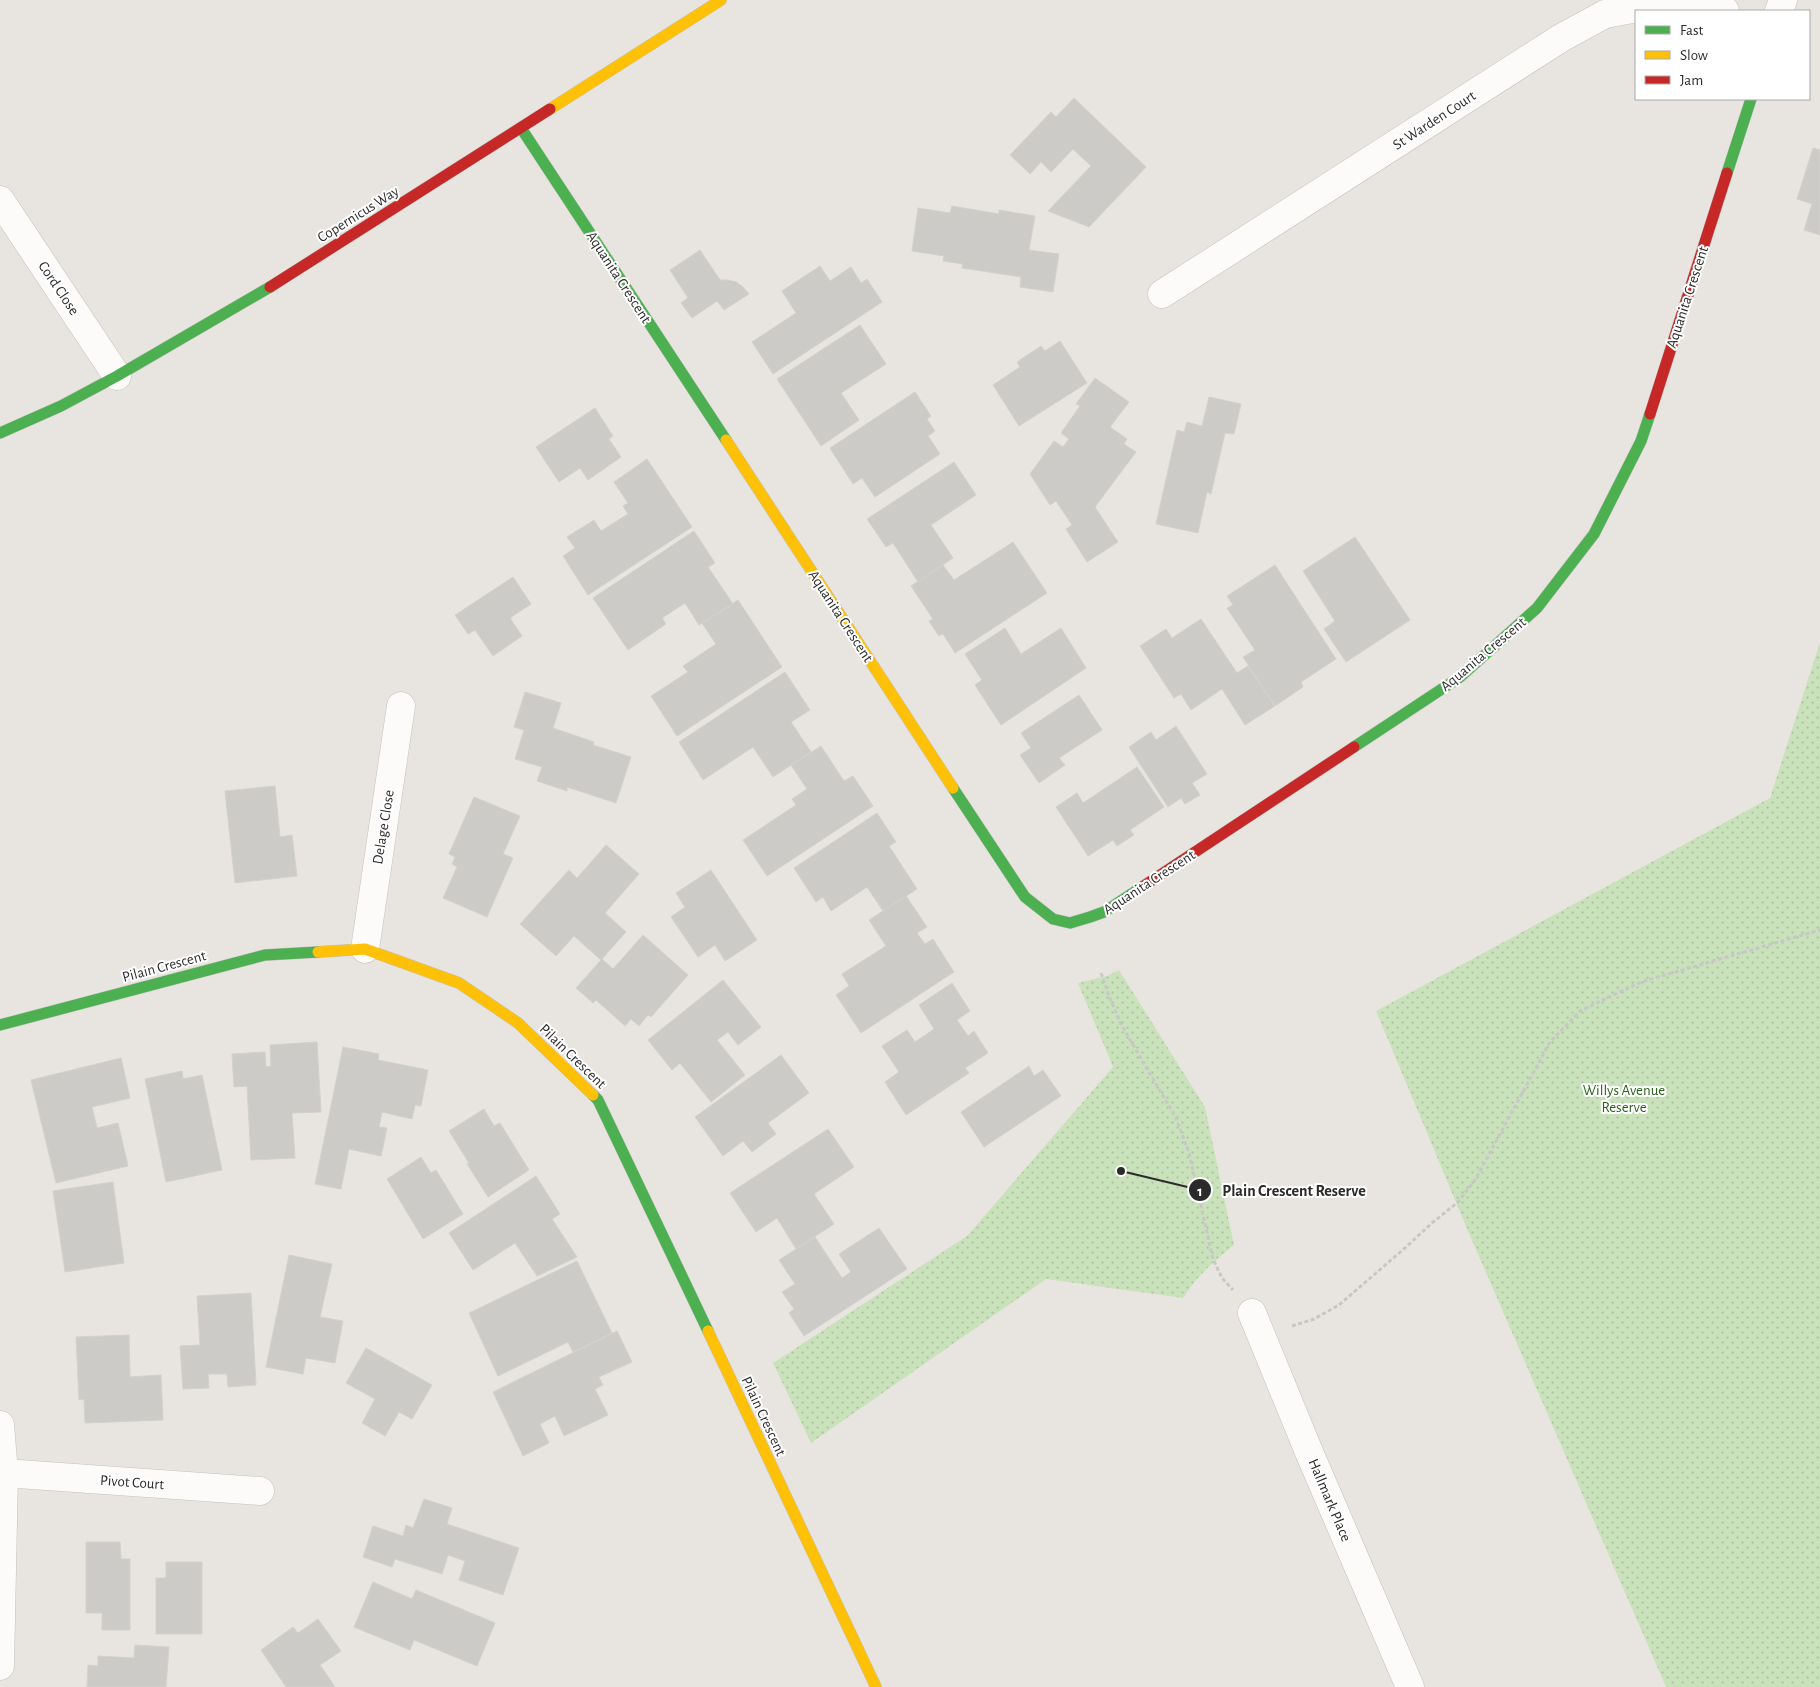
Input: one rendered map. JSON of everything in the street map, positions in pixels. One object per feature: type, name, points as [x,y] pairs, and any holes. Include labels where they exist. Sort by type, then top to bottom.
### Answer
[{"type":"street","name":"Copernicus Way","points":[[0,433],[60,406],[118,376],[261,292],[721,0]]},
{"type":"street","name":"St Warden Court","points":[[1162,294],[1561,38],[1605,14],[1649,6],[1669,5],[1699,5],[1721,10]]},
{"type":"street","name":"Aquanita Crescent","points":[[521,128],[1025,897],[1045,916],[1064,923],[1082,921],[1104,912],[1451,682],[1537,608],[1594,534],[1641,441],[1751,100]]},
{"type":"street","name":"Cord Close","points":[[0,200],[118,376]]},
{"type":"street","name":"Delage Close","points":[[365,949],[401,706]]},
{"type":"street","name":"Pilain Crescent","points":[[0,1025],[265,955],[365,949],[459,983],[518,1023],[598,1100],[876,1687]]},
{"type":"street","name":"Hallmark Place","points":[[1256,1322],[1309,1452],[1410,1687]]},
{"type":"street","points":[[0,1426],[4,1473],[0,1666]]},
{"type":"street","name":"Pivot Court","points":[[4,1473],[260,1491]]},
{"type":"path","points":[[1101,973],[1108,996],[1122,1026],[1176,1118],[1185,1140],[1210,1249],[1222,1278],[1256,1322],[1301,1324],[1329,1311],[1352,1294],[1458,1202],[1475,1180],[1550,1042],[1580,1011],[1640,982],[1820,930]]},
{"type":"green space","name":"Willys Avenue Reserve","points":[[1820,642],[1820,1687],[1666,1687],[1468,1231],[1376,1011],[1770,798]]},
{"type":"green space","points":[[1119,970],[1205,1107],[1234,1245],[1206,1269],[1183,1298],[1046,1279],[811,1443],[773,1363],[967,1236],[1113,1067],[1078,983],[1107,976]]},
{"type":"building","points":[[1074,98],[1146,167],[1089,227],[1048,211],[1091,166],[1073,149],[1051,172],[1041,162],[1030,174],[1010,155],[1051,112],[1056,117]]},
{"type":"building","points":[[1813,148],[1820,150],[1820,235],[1804,230],[1812,204],[1797,199]]},
{"type":"building","points":[[952,206],[999,214],[999,210],[1035,216],[1029,250],[1059,254],[1053,292],[1020,287],[1021,277],[962,268],[963,264],[943,261],[944,256],[912,251],[918,208],[950,213]]},
{"type":"building","points":[[700,250],[720,280],[736,282],[749,294],[724,310],[717,301],[692,318],[681,303],[688,298],[670,270]]},
{"type":"building","points":[[820,266],[830,281],[851,267],[861,283],[867,279],[882,302],[773,374],[752,342],[796,313],[782,291]]},
{"type":"building","points":[[860,325],[886,364],[841,393],[859,420],[821,446],[777,379]]},
{"type":"building","points":[[1060,341],[1087,383],[1019,426],[993,385],[1020,367],[1017,362],[1041,346],[1045,351]]},
{"type":"building","points":[[1095,378],[1129,402],[1110,427],[1127,439],[1124,444],[1136,452],[1095,507],[1118,542],[1087,562],[1066,529],[1072,525],[1056,501],[1050,505],[1030,474],[1054,441],[1063,447],[1069,439],[1061,433],[1080,406],[1076,404]]},
{"type":"building","points":[[915,392],[931,416],[927,419],[935,431],[928,436],[940,454],[875,497],[862,478],[853,484],[830,448]]},
{"type":"building","points":[[1209,397],[1241,404],[1234,434],[1225,433],[1211,494],[1207,492],[1198,533],[1156,524],[1177,430],[1184,432],[1187,422],[1202,426]]},
{"type":"building","points":[[595,408],[613,436],[609,439],[621,457],[588,480],[580,468],[559,482],[536,447]]},
{"type":"building","points":[[647,459],[692,527],[588,595],[563,556],[575,548],[567,537],[594,520],[601,531],[628,514],[623,506],[628,503],[614,482]]},
{"type":"building","points":[[954,462],[976,495],[931,525],[953,558],[918,582],[893,543],[886,547],[867,519]]},
{"type":"building","points":[[694,531],[715,563],[708,567],[733,604],[699,625],[685,603],[662,618],[666,624],[628,650],[593,598]]},
{"type":"building","points":[[1355,537],[1410,620],[1346,662],[1324,629],[1335,621],[1303,571]]},
{"type":"building","points":[[1013,542],[1047,593],[955,653],[943,634],[939,636],[929,621],[933,619],[911,586],[943,565],[954,580]]},
{"type":"building","points":[[1275,565],[1336,659],[1301,682],[1303,687],[1275,706],[1243,657],[1255,650],[1227,608],[1233,605],[1227,596]]},
{"type":"building","points":[[513,577],[531,604],[510,618],[522,636],[493,656],[475,630],[468,634],[455,615]]},
{"type":"building","points":[[738,600],[782,667],[677,736],[651,696],[688,672],[683,666],[716,644],[702,623]]},
{"type":"building","points":[[1201,619],[1237,673],[1248,666],[1275,706],[1245,725],[1222,689],[1191,710],[1181,694],[1174,698],[1140,646],[1166,629],[1172,638]]},
{"type":"building","points":[[1005,628],[1021,654],[1061,628],[1086,668],[1001,725],[975,685],[982,680],[965,654]]},
{"type":"building","points":[[785,672],[810,710],[791,722],[811,752],[773,777],[753,747],[703,780],[679,742]]},
{"type":"building","points":[[525,692],[561,703],[553,728],[594,742],[593,745],[631,757],[616,803],[567,787],[567,791],[537,781],[542,767],[515,759],[524,730],[514,727]]},
{"type":"building","points":[[1079,695],[1102,730],[1059,758],[1065,765],[1039,783],[1020,755],[1031,748],[1021,733]]},
{"type":"building","points":[[1176,726],[1207,774],[1192,783],[1200,795],[1185,804],[1181,798],[1168,807],[1129,747],[1151,732],[1156,740]]},
{"type":"building","points":[[821,746],[844,781],[853,776],[873,806],[767,876],[743,840],[796,805],[792,799],[807,789],[791,765]]},
{"type":"building","points":[[1137,767],[1164,807],[1130,830],[1134,835],[1117,846],[1113,840],[1088,856],[1056,807],[1077,793],[1083,803]]},
{"type":"building","points":[[275,786],[280,837],[292,835],[297,876],[235,883],[225,791]]},
{"type":"building","points":[[474,797],[520,816],[503,854],[513,858],[487,917],[443,898],[457,867],[452,864],[455,857],[449,854]]},
{"type":"building","points":[[877,813],[896,842],[889,846],[917,889],[883,911],[867,887],[831,911],[823,897],[816,902],[794,868]]},
{"type":"building","points":[[606,845],[639,874],[605,913],[626,932],[601,960],[574,936],[556,956],[520,924],[569,870],[577,878]]},
{"type":"building","points":[[711,870],[757,940],[725,961],[715,945],[698,957],[671,917],[685,907],[676,893]]},
{"type":"building","points":[[906,896],[927,927],[917,933],[925,944],[933,939],[954,972],[861,1033],[836,995],[849,986],[842,974],[886,946],[869,920]]},
{"type":"building","points":[[643,935],[688,975],[651,1017],[648,1015],[639,1026],[631,1019],[625,1026],[596,1000],[593,1003],[576,988],[602,959],[613,969]]},
{"type":"building","points":[[723,980],[761,1027],[738,1045],[728,1032],[717,1040],[745,1075],[711,1102],[680,1063],[672,1070],[648,1040]]},
{"type":"building","points":[[952,983],[970,1011],[957,1020],[968,1036],[974,1031],[988,1053],[965,1068],[969,1073],[906,1115],[885,1082],[899,1072],[882,1046],[907,1030],[915,1042],[934,1029],[919,1005]]},
{"type":"building","points":[[317,1042],[321,1112],[292,1113],[295,1158],[251,1160],[247,1086],[234,1087],[232,1054],[265,1052],[266,1067],[271,1066],[270,1045]]},
{"type":"building","points":[[343,1047],[379,1054],[378,1060],[428,1070],[421,1106],[415,1105],[412,1119],[382,1112],[379,1127],[387,1128],[381,1156],[349,1149],[341,1189],[315,1184]]},
{"type":"building","points":[[781,1055],[809,1093],[768,1123],[776,1134],[752,1152],[743,1141],[723,1156],[695,1117]]},
{"type":"building","points":[[121,1058],[130,1098],[92,1107],[97,1128],[118,1123],[128,1166],[56,1183],[31,1080]]},
{"type":"building","points":[[1029,1066],[1034,1076],[1043,1070],[1061,1096],[984,1147],[961,1112]]},
{"type":"building","points":[[182,1071],[183,1079],[202,1075],[222,1170],[166,1182],[145,1079]]},
{"type":"building","points":[[484,1109],[494,1126],[500,1123],[529,1170],[488,1197],[449,1131]]},
{"type":"building","points":[[828,1129],[854,1167],[814,1194],[834,1224],[796,1249],[777,1218],[756,1232],[730,1193]]},
{"type":"building","points":[[421,1157],[431,1173],[436,1170],[463,1214],[423,1239],[387,1179]]},
{"type":"building","points":[[536,1176],[560,1214],[552,1219],[577,1257],[537,1276],[515,1243],[473,1270],[449,1233]]},
{"type":"building","points":[[113,1182],[124,1263],[65,1272],[53,1191]]},
{"type":"building","points":[[879,1228],[907,1269],[804,1336],[789,1313],[794,1309],[782,1292],[795,1284],[779,1260],[815,1237],[842,1278],[851,1272],[839,1254]]},
{"type":"building","points":[[289,1255],[332,1264],[320,1317],[343,1321],[335,1363],[306,1358],[303,1374],[266,1367]]},
{"type":"building","points":[[577,1261],[612,1333],[573,1352],[568,1342],[498,1376],[469,1313]]},
{"type":"building","points":[[251,1293],[256,1385],[228,1387],[227,1374],[208,1374],[209,1388],[183,1389],[180,1346],[200,1345],[197,1296]]},
{"type":"building","points":[[617,1331],[632,1362],[599,1377],[603,1385],[595,1389],[608,1415],[564,1436],[555,1416],[540,1424],[549,1443],[523,1456],[493,1392]]},
{"type":"building","points":[[129,1335],[130,1377],[161,1375],[163,1420],[85,1423],[84,1399],[79,1400],[76,1337]]},
{"type":"building","points":[[366,1348],[432,1385],[412,1419],[399,1412],[385,1436],[362,1423],[375,1399],[346,1383]]},
{"type":"building","points":[[424,1499],[452,1508],[447,1524],[519,1548],[503,1595],[459,1580],[465,1561],[448,1555],[442,1574],[395,1559],[392,1567],[363,1557],[373,1526],[403,1536],[406,1525],[413,1528]]},
{"type":"building","points":[[86,1542],[120,1542],[121,1559],[130,1559],[130,1630],[102,1630],[102,1613],[86,1613]]},
{"type":"building","points":[[166,1562],[202,1562],[202,1634],[156,1634],[156,1578],[166,1578]]},
{"type":"building","points":[[373,1582],[412,1599],[416,1590],[495,1623],[477,1666],[414,1640],[410,1650],[354,1627]]},
{"type":"building","points":[[318,1619],[341,1651],[320,1665],[335,1687],[286,1687],[261,1650],[293,1627],[298,1633]]},
{"type":"building","points":[[135,1645],[169,1647],[166,1687],[87,1687],[88,1665],[98,1666],[98,1656],[134,1658]]},
{"type":"traffic: fast","points":[[1727,173],[1751,100]]},
{"type":"traffic: fast","points":[[521,128],[726,440]]},
{"type":"traffic: fast","points":[[0,433],[61,406],[117,376],[270,287]]},
{"type":"traffic: fast","points":[[1354,747],[1460,677],[1537,608],[1594,534],[1641,441],[1650,414]]},
{"type":"traffic: fast","points":[[953,788],[1025,897],[1053,919],[1070,923],[1104,912],[1142,887]]},
{"type":"traffic: fast","points":[[0,1025],[265,955],[318,952]]},
{"type":"traffic: fast","points":[[593,1095],[598,1100],[708,1331]]},
{"type":"traffic: slow","points":[[550,109],[721,0]]},
{"type":"traffic: slow","points":[[726,440],[953,788]]},
{"type":"traffic: slow","points":[[318,952],[365,949],[459,983],[518,1023],[593,1095]]},
{"type":"traffic: slow","points":[[708,1331],[876,1687]]},
{"type":"traffic: jam","points":[[270,287],[550,109]]},
{"type":"traffic: jam","points":[[1650,414],[1727,173]]},
{"type":"traffic: jam","points":[[1142,887],[1354,747]]},
{"type":"place","name":"Plain Crescent Reserve","points":[[1121,1171]]}]
